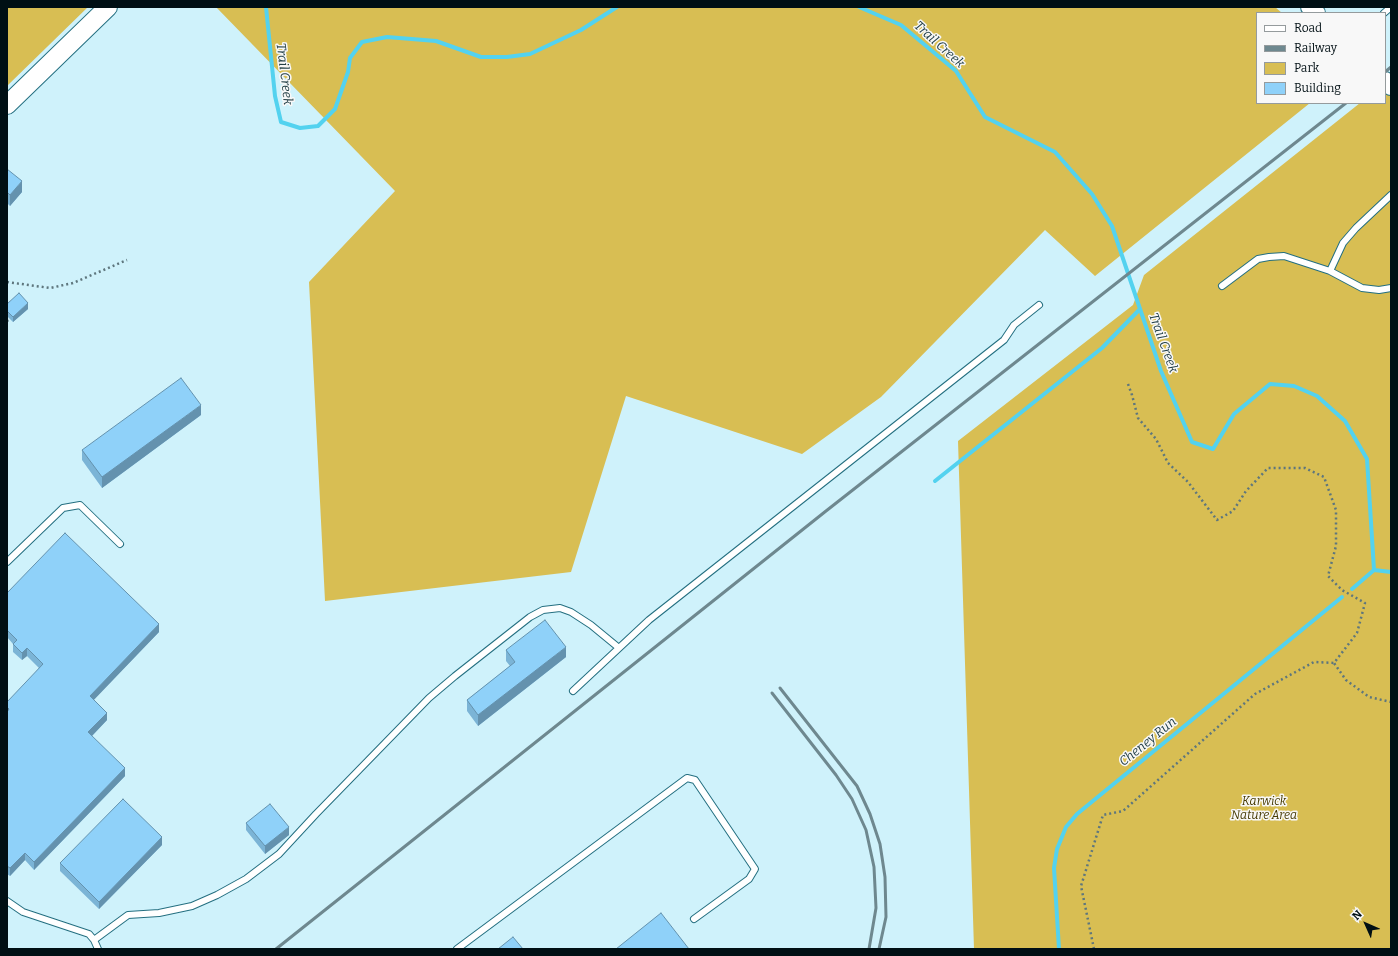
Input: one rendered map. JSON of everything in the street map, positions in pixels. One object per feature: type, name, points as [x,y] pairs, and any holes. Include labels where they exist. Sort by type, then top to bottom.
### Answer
[{"type":"street","points":[[7,105],[108,7]]},
{"type":"lane","points":[[1330,271],[1343,243],[1356,228],[1391,195]]},
{"type":"lane","points":[[1222,286],[1258,259],[1284,256],[1330,271],[1362,288],[1379,290],[1391,288]]},
{"type":"lane","points":[[573,691],[649,620],[1004,340],[1014,326],[1039,306]]},
{"type":"lane","points":[[7,562],[63,508],[80,505],[120,544]]},
{"type":"lane","points":[[94,940],[128,915],[159,913],[192,906],[217,895],[246,879],[279,854],[429,698],[530,617],[543,610],[560,608],[571,612],[591,625],[618,648]]},
{"type":"lane","points":[[457,949],[687,778],[695,780],[755,869],[749,879],[694,920]]},
{"type":"lane","points":[[7,901],[23,912],[88,934],[94,940],[98,949]]},
{"type":"path","points":[[7,282],[50,288],[73,283],[127,260]]},
{"type":"path","points":[[1128,384],[1138,418],[1156,440],[1168,463],[1188,482],[1217,520],[1233,511],[1246,491],[1268,468],[1305,468],[1324,477],[1336,510],[1336,546],[1328,576],[1342,590],[1365,603],[1357,633],[1334,663]]},
{"type":"path","points":[[1094,949],[1081,886],[1103,815],[1123,811],[1255,694],[1314,662],[1334,663]]},
{"type":"path","points":[[1334,663],[1346,680],[1369,697],[1391,702]]},
{"type":"green space","points":[[7,7],[88,7],[7,86]]},
{"type":"green space","points":[[216,7],[1275,7],[1281,12],[1256,12],[1256,104],[1309,104],[1095,276],[1045,230],[881,397],[802,454],[626,396],[571,572],[325,601],[309,282],[395,191]]},
{"type":"green space","name":"Karwick Nature Area","points":[[1391,79],[1391,949],[974,949],[958,441],[1133,305],[1144,275],[1359,104],[1386,104],[1386,83]]},
{"type":"building","points":[[7,169],[22,181],[10,195],[7,192]]},
{"type":"building","points":[[19,293],[28,303],[13,317],[7,311],[7,304]]},
{"type":"building","points":[[181,378],[201,405],[102,477],[82,450]]},
{"type":"building","points":[[65,533],[159,624],[90,696],[107,713],[88,732],[125,768],[34,862],[25,853],[10,868],[7,866],[7,712],[9,709],[7,707],[7,702],[43,664],[27,648],[22,653],[13,644],[17,640],[7,630],[7,593]]},
{"type":"building","points":[[545,620],[566,647],[478,715],[467,700],[515,662],[506,650]]},
{"type":"building","points":[[123,799],[162,837],[99,902],[60,863]]},
{"type":"building","points":[[270,804],[289,827],[265,846],[246,823]]},
{"type":"building","points":[[661,913],[689,949],[616,949]]},
{"type":"building","points":[[513,937],[523,949],[498,949]]},
{"type":"waterway","name":"Trail Creek","points":[[266,7],[275,96],[281,122],[300,128],[318,126],[335,109],[348,72],[350,58],[362,42],[387,37],[436,41],[481,57],[507,57],[530,54],[581,30],[617,7]]},
{"type":"waterway","name":"Trail Creek","points":[[859,7],[901,25],[956,71],[985,117],[1055,152],[1092,194],[1112,226],[1161,371],[1192,442],[1213,449],[1234,414],[1270,384],[1294,386],[1317,396],[1345,421],[1367,459],[1374,570],[1391,572]]},
{"type":"waterway","points":[[935,481],[1102,348],[1140,309]]},
{"type":"waterway","name":"Cheney Run","points":[[1352,589],[1374,570]]},
{"type":"waterway","name":"Cheney Run","points":[[1059,949],[1054,868],[1057,849],[1066,827],[1077,814],[1342,597]]},
{"type":"railway","points":[[1386,71],[1391,67]]},
{"type":"railway","points":[[276,949],[826,511],[1345,104]]},
{"type":"railway","points":[[780,688],[857,786],[870,814],[880,844],[885,877],[886,917],[879,949]]},
{"type":"railway","points":[[772,693],[836,775],[852,799],[866,830],[874,867],[876,908],[869,949]]}]
